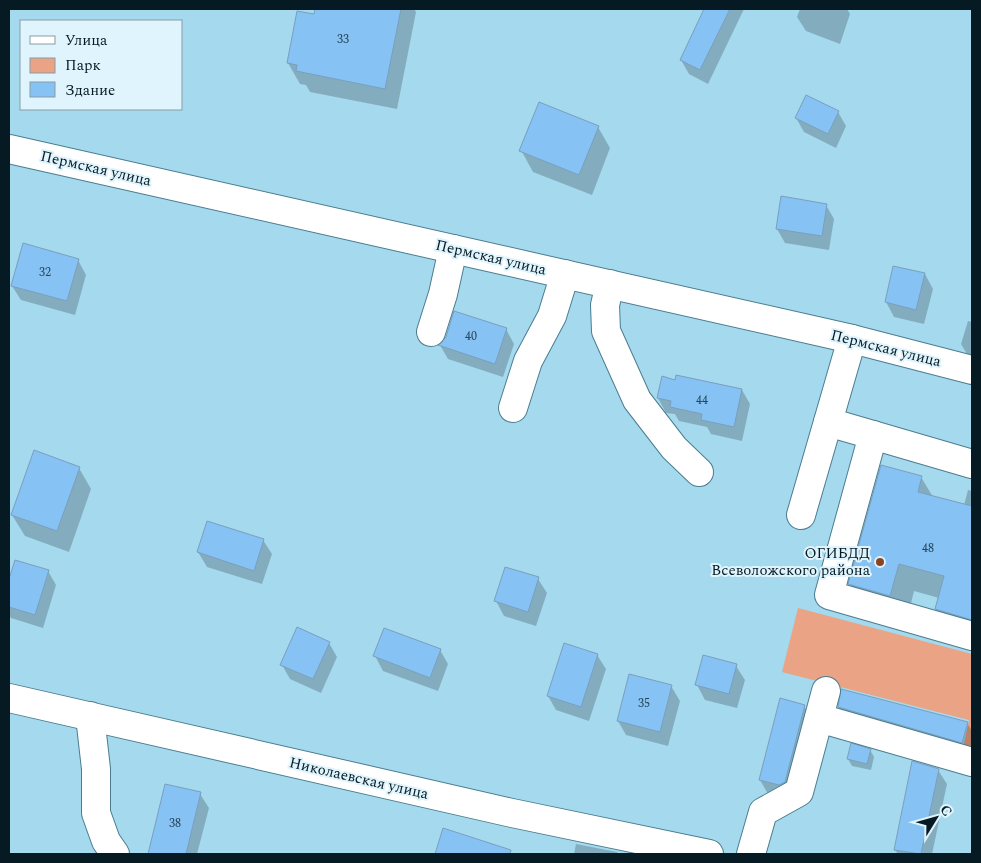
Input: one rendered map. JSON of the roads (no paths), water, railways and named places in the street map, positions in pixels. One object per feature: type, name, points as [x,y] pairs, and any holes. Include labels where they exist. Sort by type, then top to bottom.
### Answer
[{"type":"street","name":"Пермская улица","points":[[9,149],[852,339],[972,370]]},
{"type":"street","points":[[431,332],[443,294],[453,249]]},
{"type":"street","points":[[513,408],[528,361],[552,316],[565,274]]},
{"type":"street","points":[[610,284],[605,305],[606,332],[637,400],[674,448],[699,472]]},
{"type":"street","points":[[801,515],[852,339]]},
{"type":"street","points":[[828,422],[972,464]]},
{"type":"street","points":[[873,435],[829,595],[972,636]]},
{"type":"street","points":[[751,854],[763,812],[799,792],[826,691]]},
{"type":"street","name":"Николаевская улица","points":[[9,698],[512,813],[709,854]]},
{"type":"street","points":[[90,716],[96,769],[96,813],[106,841],[115,854]]},
{"type":"street","points":[[819,718],[972,762]]},
{"type":"place","name":"ОГИБДД Всеволожского района","points":[[880,562]]}]
